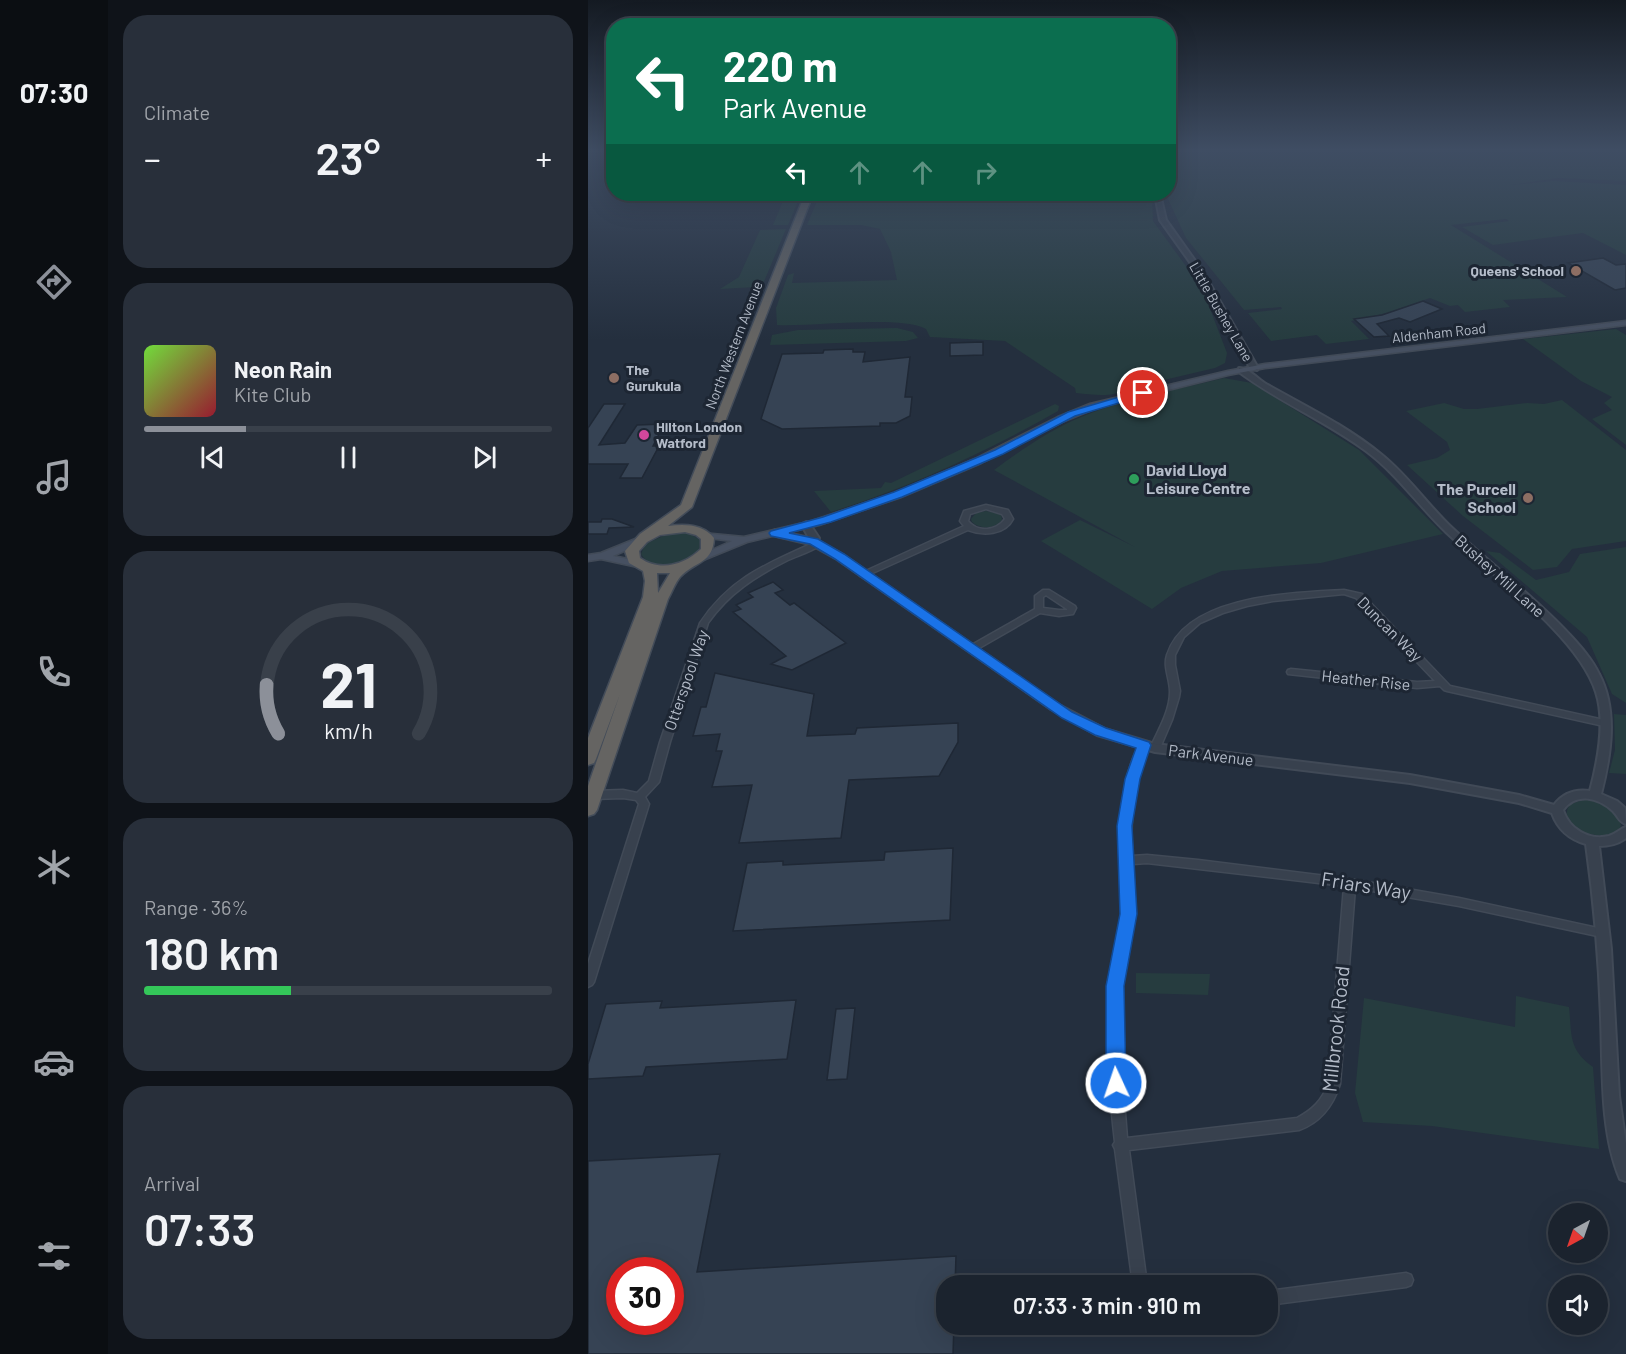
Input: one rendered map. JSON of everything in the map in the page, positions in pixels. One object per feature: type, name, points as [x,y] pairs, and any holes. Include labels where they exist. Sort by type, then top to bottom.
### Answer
[{"type":"highway","name":"North Western Avenue","points":[[686,507],[801,213]]},
{"type":"highway","points":[[588,759],[650,597],[652,573],[632,556],[632,551],[644,538],[686,507],[692,524],[701,532],[709,546],[675,575],[661,599],[591,803]]},
{"type":"highway","points":[[644,538],[673,528],[701,532]]},
{"type":"highway","points":[[642,566],[668,569],[694,561]]},
{"type":"main road","name":"Aldenham Road","points":[[744,540],[806,525],[937,479],[1093,406],[1254,368],[1626,323]]},
{"type":"main road","points":[[701,532],[744,540]]},
{"type":"main road","points":[[588,558],[603,556],[644,538]]},
{"type":"main road","points":[[694,561],[744,540]]},
{"type":"main road","points":[[603,556],[642,566]]},
{"type":"street","name":"Little Bushey Lane","points":[[1161,213],[1163,220],[1200,272],[1254,368]]},
{"type":"street","name":"Bushey Mill Lane","points":[[1242,370],[1352,438],[1383,460],[1447,528],[1561,631],[1590,669],[1601,692],[1604,723],[1603,754],[1594,796]]},
{"type":"street","points":[[863,573],[968,527],[982,531],[997,529],[1007,523],[1008,515],[1000,509],[978,508],[964,517],[968,527]]},
{"type":"street","points":[[806,525],[816,543]]},
{"type":"street","name":"Park Avenue","points":[[775,533],[816,543],[863,573],[1067,715],[1101,732],[1150,747],[1410,779],[1519,799],[1557,810]]},
{"type":"street","name":"Otterspool Way","points":[[639,797],[654,782],[695,646],[714,606],[753,575],[816,543]]},
{"type":"street","name":"Duncan Way","points":[[1150,747],[1175,692],[1170,675],[1171,655],[1176,644],[1195,624],[1241,604],[1344,592],[1359,596],[1442,683],[1455,691],[1604,723]]},
{"type":"street","points":[[971,649],[1039,610]]},
{"type":"street","name":"Heather Rise","points":[[1291,672],[1417,685],[1442,683]]},
{"type":"street","points":[[1139,1275],[1120,1146],[1114,1063],[1115,986],[1129,914],[1125,826],[1132,779],[1150,747]]},
{"type":"street","points":[[588,982],[644,804],[639,797],[623,794],[591,803]]},
{"type":"street","points":[[1626,820],[1620,810],[1611,803],[1594,796],[1579,794],[1568,796],[1561,801],[1557,810],[1561,823],[1569,831],[1592,841],[1608,842],[1618,839],[1626,831]]},
{"type":"street","points":[[1592,841],[1602,933],[1613,1117],[1618,1150],[1626,1174]]},
{"type":"street","name":"Friars Way","points":[[1127,860],[1147,859],[1198,864],[1350,883],[1449,900],[1602,933]]},
{"type":"street","name":"Millbrook Road","points":[[1120,1146],[1299,1124],[1319,1114],[1330,1099],[1334,1084],[1350,883]]},
{"type":"street","points":[[1278,1297],[1406,1280]]},
{"type":"green space","points":[[778,213],[793,213],[788,225],[773,225]]},
{"type":"green space","points":[[812,213],[1153,213],[1153,221],[1191,273],[1197,275],[1207,293],[1205,296],[1227,353],[1225,363],[1215,368],[1117,393],[1104,395],[1076,393],[1075,388],[1005,341],[930,337],[926,329],[896,323],[777,325],[776,308],[788,275],[794,273],[792,283],[897,280],[891,252],[880,229],[861,225],[807,225]]},
{"type":"green space","points":[[1175,213],[1626,213],[1626,255],[1583,233],[1493,245],[1462,227],[1509,221],[1506,219],[1451,225],[1567,297],[1503,300],[1510,307],[1465,312],[1458,305],[1450,306],[1430,298],[1387,313],[1351,321],[1369,339],[1326,344],[1317,335],[1271,341],[1248,313],[1282,309],[1281,307],[1244,310],[1186,238]]},
{"type":"green space","points":[[786,229],[763,284],[756,287],[720,289],[739,277],[760,230]]},
{"type":"green space","points":[[897,328],[913,332],[918,338],[906,341],[770,345],[772,335],[798,330]]},
{"type":"green space","points":[[1616,329],[1626,335],[1626,445],[1592,419],[1612,410],[1604,403],[1612,397],[1581,381],[1523,339]]},
{"type":"green space","points":[[1224,378],[1252,383],[1359,450],[1443,534],[1321,563],[1222,571],[1181,588],[1152,609],[1041,541],[1080,520],[1135,547],[994,470],[1058,428],[1098,410],[1134,399]]},
{"type":"green space","points":[[1562,400],[1626,450],[1626,541],[1572,549],[1557,567],[1533,570],[1463,516],[1407,465],[1437,458],[1450,450],[1447,442],[1406,411],[1444,403],[1464,409],[1477,409],[1527,403],[1544,404]]},
{"type":"green space","points":[[1055,404],[1059,406],[1058,411],[1003,441],[919,480],[860,502],[831,512],[814,491],[881,488],[885,482],[891,483]]},
{"type":"green space","points":[[986,511],[1001,514],[1002,520],[987,527],[972,522],[971,519],[976,513]]},
{"type":"green space","points":[[670,533],[689,533],[700,540],[699,550],[686,559],[669,564],[653,564],[646,560],[641,554],[645,544]]},
{"type":"green space","points":[[1626,547],[1626,703],[1612,694],[1587,637],[1486,551],[1500,553],[1536,580],[1569,572],[1580,554]]},
{"type":"green space","points":[[1614,714],[1626,715],[1626,774],[1609,773],[1615,750]]},
{"type":"green space","points":[[1586,799],[1603,804],[1612,810],[1621,826],[1617,832],[1609,835],[1590,834],[1573,826],[1568,820],[1567,813],[1570,804]]},
{"type":"green space","points":[[1136,973],[1210,974],[1208,995],[1136,993]]},
{"type":"green space","points":[[1516,996],[1569,1007],[1571,1034],[1575,1047],[1593,1067],[1599,1149],[1432,1126],[1363,1122],[1355,1093],[1364,998],[1515,1027]]},
{"type":"building","points":[[1603,258],[1616,265],[1626,264],[1626,288],[1615,290],[1568,263]]},
{"type":"building","points":[[1423,301],[1442,309],[1410,322],[1399,318],[1377,324],[1389,336],[1374,337],[1354,319],[1382,315]]},
{"type":"building","points":[[983,342],[983,355],[950,356],[950,343]]},
{"type":"building","points":[[853,349],[853,352],[865,352],[863,362],[910,357],[905,397],[912,397],[910,416],[896,423],[880,423],[880,426],[782,429],[761,419],[782,354],[823,353],[824,350]]},
{"type":"building","name":"Hilton London Watford","points":[[604,404],[625,404],[599,445],[625,443],[637,425],[664,424],[653,446],[659,446],[642,478],[620,478],[628,464],[588,464],[588,428]]},
{"type":"building","points":[[602,519],[612,519],[634,527],[609,528],[607,534],[588,534],[588,522],[601,522]]},
{"type":"building","points":[[773,582],[783,590],[775,593],[790,605],[794,603],[846,643],[792,670],[771,664],[786,656],[733,612],[741,609],[736,605],[753,597],[748,593]]},
{"type":"building","points":[[715,673],[814,694],[807,736],[855,734],[857,728],[958,723],[958,742],[939,776],[849,780],[841,838],[739,843],[752,785],[712,787],[722,751],[716,751],[720,734],[693,736],[701,707],[706,707]]},
{"type":"building","points":[[953,848],[950,920],[733,931],[747,863],[783,861],[783,865],[884,860],[885,852]]},
{"type":"building","points":[[796,1000],[787,1059],[646,1067],[643,1076],[588,1079],[588,1064],[606,1004],[662,1001],[660,1008]]},
{"type":"building","points":[[855,1008],[847,1079],[827,1080],[836,1009]]},
{"type":"building","points":[[720,1154],[697,1272],[956,1256],[955,1275],[936,1275],[936,1335],[954,1335],[953,1354],[588,1354],[588,1161]]},
{"type":"place","name":"Queens' School","points":[[1576,271]]},
{"type":"place","name":"The Gurukula","points":[[614,378]]},
{"type":"place","name":"Hilton London Watford","points":[[644,435]]},
{"type":"place","name":"David Lloyd Leisure Centre","points":[[1134,479]]},
{"type":"place","name":"The Purcell School","points":[[1528,498]]},
{"type":"route","points":[[1116,1083],[1115,986],[1129,914],[1125,826],[1132,779],[1144,745],[1101,732],[1067,715],[840,556],[813,542],[789,534],[775,533],[815,523],[898,495],[999,452],[1071,414],[1143,393]]}]
